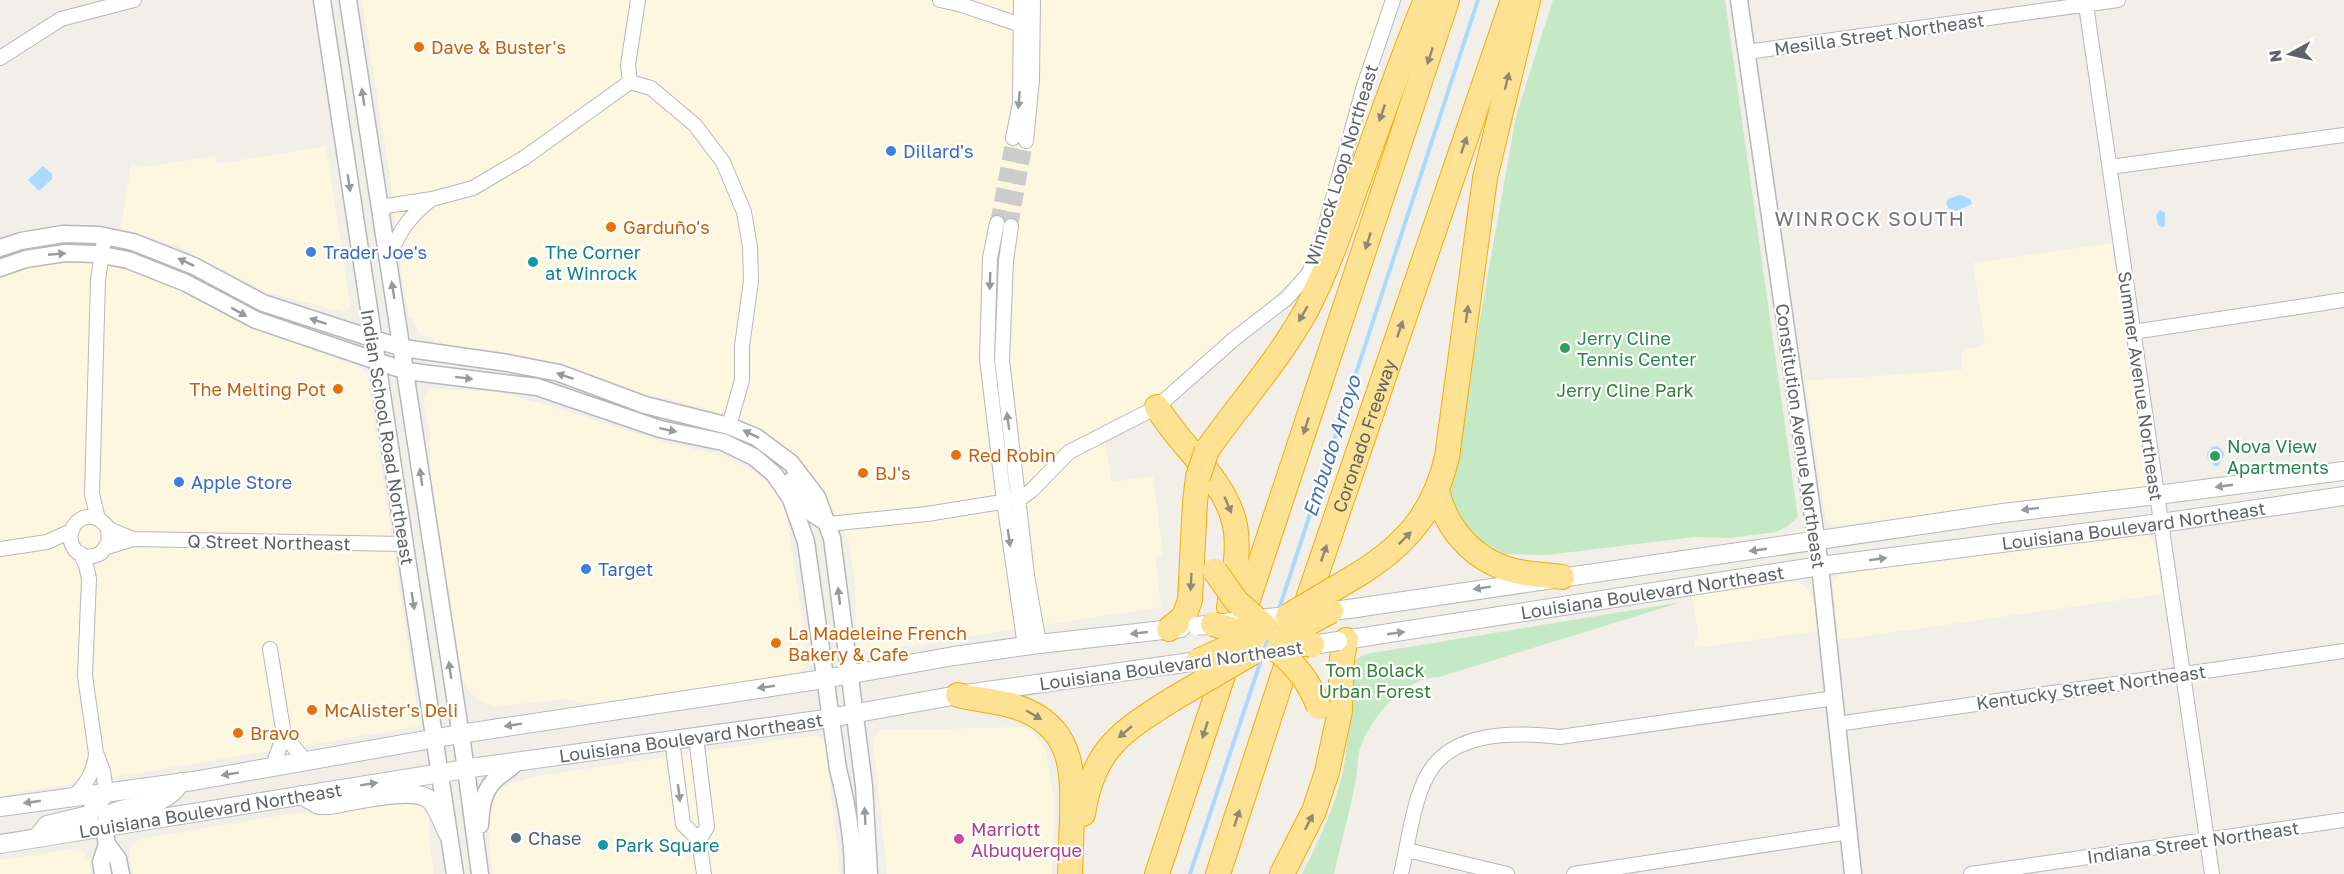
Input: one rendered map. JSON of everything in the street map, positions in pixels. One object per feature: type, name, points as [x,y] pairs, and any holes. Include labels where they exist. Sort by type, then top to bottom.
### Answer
[{"type":"highway","points":[[1169,629],[1184,617],[1188,607],[1198,477],[1208,450],[1232,415],[1274,362],[1306,310],[1328,264],[1402,58],[1426,0]]},
{"type":"highway","points":[[1157,874],[1447,0]]},
{"type":"highway","name":"Coronado Freeway","points":[[1218,874],[1310,593],[1513,0]]},
{"type":"highway","points":[[1070,868],[1090,780],[1109,746],[1125,731],[1385,557],[1409,535],[1421,520],[1437,490],[1447,457],[1485,178],[1528,0]]},
{"type":"highway","points":[[1157,407],[1168,426],[1221,490],[1235,526],[1233,580],[1213,705]]},
{"type":"highway","points":[[1437,490],[1440,505],[1449,525],[1473,551],[1496,564],[1518,572],[1562,577]]},
{"type":"highway","points":[[1194,526],[1215,571],[1227,590],[1311,686],[1319,707],[1329,758]]},
{"type":"highway","points":[[1192,662],[1340,610]]},
{"type":"highway","points":[[1205,625],[1312,645]]},
{"type":"highway","points":[[1282,874],[1320,797],[1340,711],[1342,641]]},
{"type":"highway","points":[[958,695],[999,702],[1028,711],[1043,720],[1064,745],[1071,765],[1070,868]]},
{"type":"main road","name":"Louisiana Boulevard Northeast","points":[[1340,610],[2002,513],[2344,471]]},
{"type":"main road","name":"Louisiana Boulevard Northeast","points":[[1312,645],[1820,566],[2161,523],[2344,496]]},
{"type":"main road","name":"Louisiana Boulevard Northeast","points":[[0,807],[272,768],[460,734],[824,679],[954,656],[1205,625]]},
{"type":"main road","name":"Louisiana Boulevard Northeast","points":[[0,844],[37,838],[105,836],[301,795],[466,769],[832,718],[958,695],[1192,662]]},
{"type":"main road","points":[[105,836],[110,814],[165,799],[175,792],[181,782]]},
{"type":"main road","points":[[37,838],[47,825],[89,814],[106,792]]},
{"type":"main road","points":[[301,795],[319,805],[329,805],[393,795],[418,794],[430,801],[448,834]]},
{"type":"street","points":[[1,55],[61,19],[134,0]]},
{"type":"street","name":"Indian School Road Northeast","points":[[322,0],[455,874]]},
{"type":"street","name":"Indian School Road Northeast","points":[[348,0],[403,348],[481,874]]},
{"type":"street","points":[[630,82],[628,65],[638,0]]},
{"type":"street","points":[[939,0],[969,7],[1021,25]]},
{"type":"street","points":[[1021,0],[1026,77]]},
{"type":"street","points":[[1020,140],[1020,103],[1026,77],[1033,0]]},
{"type":"street","name":"Winrock Loop Northeast","points":[[1020,499],[1032,490],[1069,452],[1157,407],[1234,339],[1287,298],[1309,273],[1319,249],[1364,86],[1393,0]]},
{"type":"street","name":"Constitution Avenue Northeast","points":[[1739,0],[1820,566],[1853,874]]},
{"type":"street","name":"Mesilla Street Northeast","points":[[1747,52],[2118,0]]},
{"type":"street","name":"Summer Avenue Northeast","points":[[2086,5],[2181,675],[2212,874]]},
{"type":"street","points":[[380,207],[432,199],[473,188],[524,158],[630,82]]},
{"type":"street","points":[[630,82],[651,88],[695,124],[723,162],[744,212],[750,247],[751,281],[742,339],[742,380],[729,426]]},
{"type":"street","points":[[2110,167],[2344,135]]},
{"type":"street","points":[[388,259],[408,219],[432,199]]},
{"type":"street","points":[[997,223],[990,258],[987,359],[1004,501],[1032,645]]},
{"type":"street","points":[[1011,226],[1006,261],[1002,360],[1007,415],[1020,499],[1032,645]]},
{"type":"street","points":[[0,248],[21,241],[49,236],[81,234],[133,242],[174,257],[263,303],[374,339],[403,348],[559,373],[645,405],[729,426],[763,441],[791,463],[810,485],[828,524],[834,552],[864,786],[869,874]]},
{"type":"street","points":[[105,236],[98,291],[92,494],[110,536],[89,579],[85,676],[96,753],[103,771],[106,792]]},
{"type":"street","points":[[0,268],[51,254],[101,255],[128,260],[167,274],[256,320],[406,370],[537,387],[660,429],[723,442],[765,464],[791,499],[809,556],[824,662],[824,679],[853,846],[853,874]]},
{"type":"street","points":[[2133,332],[2344,300]]},
{"type":"street","points":[[612,413],[618,395]]},
{"type":"street","points":[[744,451],[758,453],[782,468],[813,514],[828,524],[927,514],[1020,499]]},
{"type":"street","points":[[89,579],[71,541],[75,525],[92,494]]},
{"type":"street","points":[[48,542],[88,517],[103,523]]},
{"type":"street","name":"Q Street Northeast","points":[[103,523],[133,539]]},
{"type":"street","name":"Q Street Northeast","points":[[104,550],[133,539],[404,544]]},
{"type":"street","points":[[0,549],[48,542],[63,544],[90,556],[104,550]]},
{"type":"street","points":[[270,649],[283,729],[289,741],[306,762]]},
{"type":"street","name":"Kentucky Street Northeast","points":[[1837,724],[2344,651]]},
{"type":"street","points":[[1401,874],[1426,776],[1443,754],[1454,747],[1469,741],[1528,734],[1560,737],[1834,698]]},
{"type":"street","points":[[272,768],[283,729]]},
{"type":"street","points":[[696,737],[707,827],[699,840]]},
{"type":"street","points":[[672,740],[683,824],[699,840],[704,874]]},
{"type":"street","points":[[73,797],[86,785],[94,769],[96,753]]},
{"type":"street","points":[[481,874],[480,829],[484,794],[498,776],[510,770],[516,762]]},
{"type":"street","name":"Indiana Street Northeast","points":[[1971,874],[2344,820]]},
{"type":"street","points":[[1574,874],[1849,832]]},
{"type":"street","points":[[103,874],[101,862],[105,836]]},
{"type":"street","points":[[105,836],[118,859],[121,874]]},
{"type":"street","points":[[1407,850],[1507,874]]},
{"type":"shaded area","points":[[362,0],[1400,0],[1364,86],[1308,261],[1293,280],[1161,394],[1124,416],[1102,425],[1112,482],[1153,476],[1163,555],[1155,557],[1161,607],[869,652],[858,644],[855,580],[849,542],[829,507],[786,450],[707,409],[652,395],[650,400],[433,346],[435,339],[419,333],[413,318],[409,317],[398,251],[392,190]]},
{"type":"shaded area","points":[[326,146],[350,304],[348,310],[343,312],[266,292],[179,247],[121,228],[131,164],[145,167],[215,156],[217,164]]},
{"type":"shaded area","points":[[2112,243],[2147,479],[2145,488],[1834,526],[1826,519],[1805,381],[1962,370],[1961,354],[1967,349],[1981,346],[1985,340],[1973,263]]},
{"type":"shaded area","points":[[65,262],[111,265],[144,275],[182,291],[245,326],[359,367],[367,373],[420,726],[0,796],[0,278],[28,268]]},
{"type":"shaded area","points":[[436,389],[496,392],[536,402],[665,442],[727,457],[753,470],[774,489],[785,506],[809,664],[797,674],[593,705],[565,699],[493,707],[481,701],[469,692],[462,677],[431,500],[430,433],[424,403],[426,395]]},
{"type":"shaded area","points":[[2144,533],[2155,540],[2162,594],[1838,640],[1833,582],[1840,575],[1974,553]]},
{"type":"shaded area","points":[[1795,581],[1805,586],[1813,597],[1818,631],[1695,648],[1694,641],[1699,640],[1692,594]]},
{"type":"shaded area","points":[[1024,727],[1034,734],[1045,749],[1054,800],[1052,874],[887,874],[873,739],[881,730]]},
{"type":"shaded area","points":[[816,735],[824,741],[826,746],[840,874],[493,874],[487,823],[489,810],[498,789],[506,785],[538,776]]},
{"type":"shaded area","points":[[404,802],[416,803],[423,807],[429,816],[429,839],[434,874],[133,874],[129,851],[134,842],[141,839],[297,813],[324,814]]},
{"type":"shaded area","points":[[80,848],[89,861],[91,874],[0,874],[0,860]]},
{"type":"green space","name":"Jerry Cline Park","points":[[1553,0],[1725,0],[1798,517],[1788,526],[1776,532],[1730,538],[1694,537],[1547,555],[1504,554],[1465,531],[1449,494],[1516,116]]},
{"type":"green space","name":"Tom Bolack Urban Forest","points":[[1682,602],[1427,679],[1403,690],[1374,720],[1360,747],[1354,791],[1334,874],[1302,874],[1331,811],[1340,784],[1348,730],[1348,663],[1366,654]]},
{"type":"water","points":[[43,166],[52,174],[52,179],[39,191],[28,180]]},
{"type":"water","points":[[1960,195],[1970,199],[1972,204],[1956,211],[1949,209],[1946,203],[1948,199]]},
{"type":"water","points":[[2160,210],[2165,213],[2165,226],[2162,227],[2158,225],[2156,215]]},
{"type":"water","name":"Nova View Apartments","points":[[2218,446],[2224,456],[2219,466],[2214,466],[2208,460],[2207,453],[2211,447]]},
{"type":"waterway","name":"Embudo Arroyo","points":[[1278,612],[1478,0]]},
{"type":"waterway","name":"Embudo Arroyo","points":[[1190,874],[1269,636]]},
{"type":"tunnel","points":[[997,223],[1013,138]]},
{"type":"tunnel","points":[[1011,226],[1026,141]]},
{"type":"place","name":"Dave & Buster's","points":[[419,47]]},
{"type":"place","name":"Dillard's","points":[[891,151]]},
{"type":"place","name":"Garduño's","points":[[611,227]]},
{"type":"place","name":"Trader Joe's","points":[[311,252]]},
{"type":"place","name":"The Corner at Winrock","points":[[533,262]]},
{"type":"place","name":"Jerry Cline Tennis Center","points":[[1565,348]]},
{"type":"place","name":"The Melting Pot","points":[[338,389]]},
{"type":"place","name":"Red Robin","points":[[956,455]]},
{"type":"place","name":"Nova View Apartments","points":[[2215,456]]},
{"type":"place","name":"BJ's","points":[[863,473]]},
{"type":"place","name":"Apple Store","points":[[179,482]]},
{"type":"place","name":"Target","points":[[586,569]]},
{"type":"place","name":"La Madeleine French Bakery & Cafe","points":[[776,643]]},
{"type":"place","name":"McAlister's Deli","points":[[312,710]]},
{"type":"place","name":"Bravo","points":[[238,733]]},
{"type":"place","name":"Chase","points":[[516,838]]},
{"type":"place","name":"Marriott Albuquerque","points":[[959,839]]},
{"type":"place","name":"Park Square","points":[[603,845]]},
{"type":"district","name":"WINROCK SOUTH","points":[[1870,218]]}]
